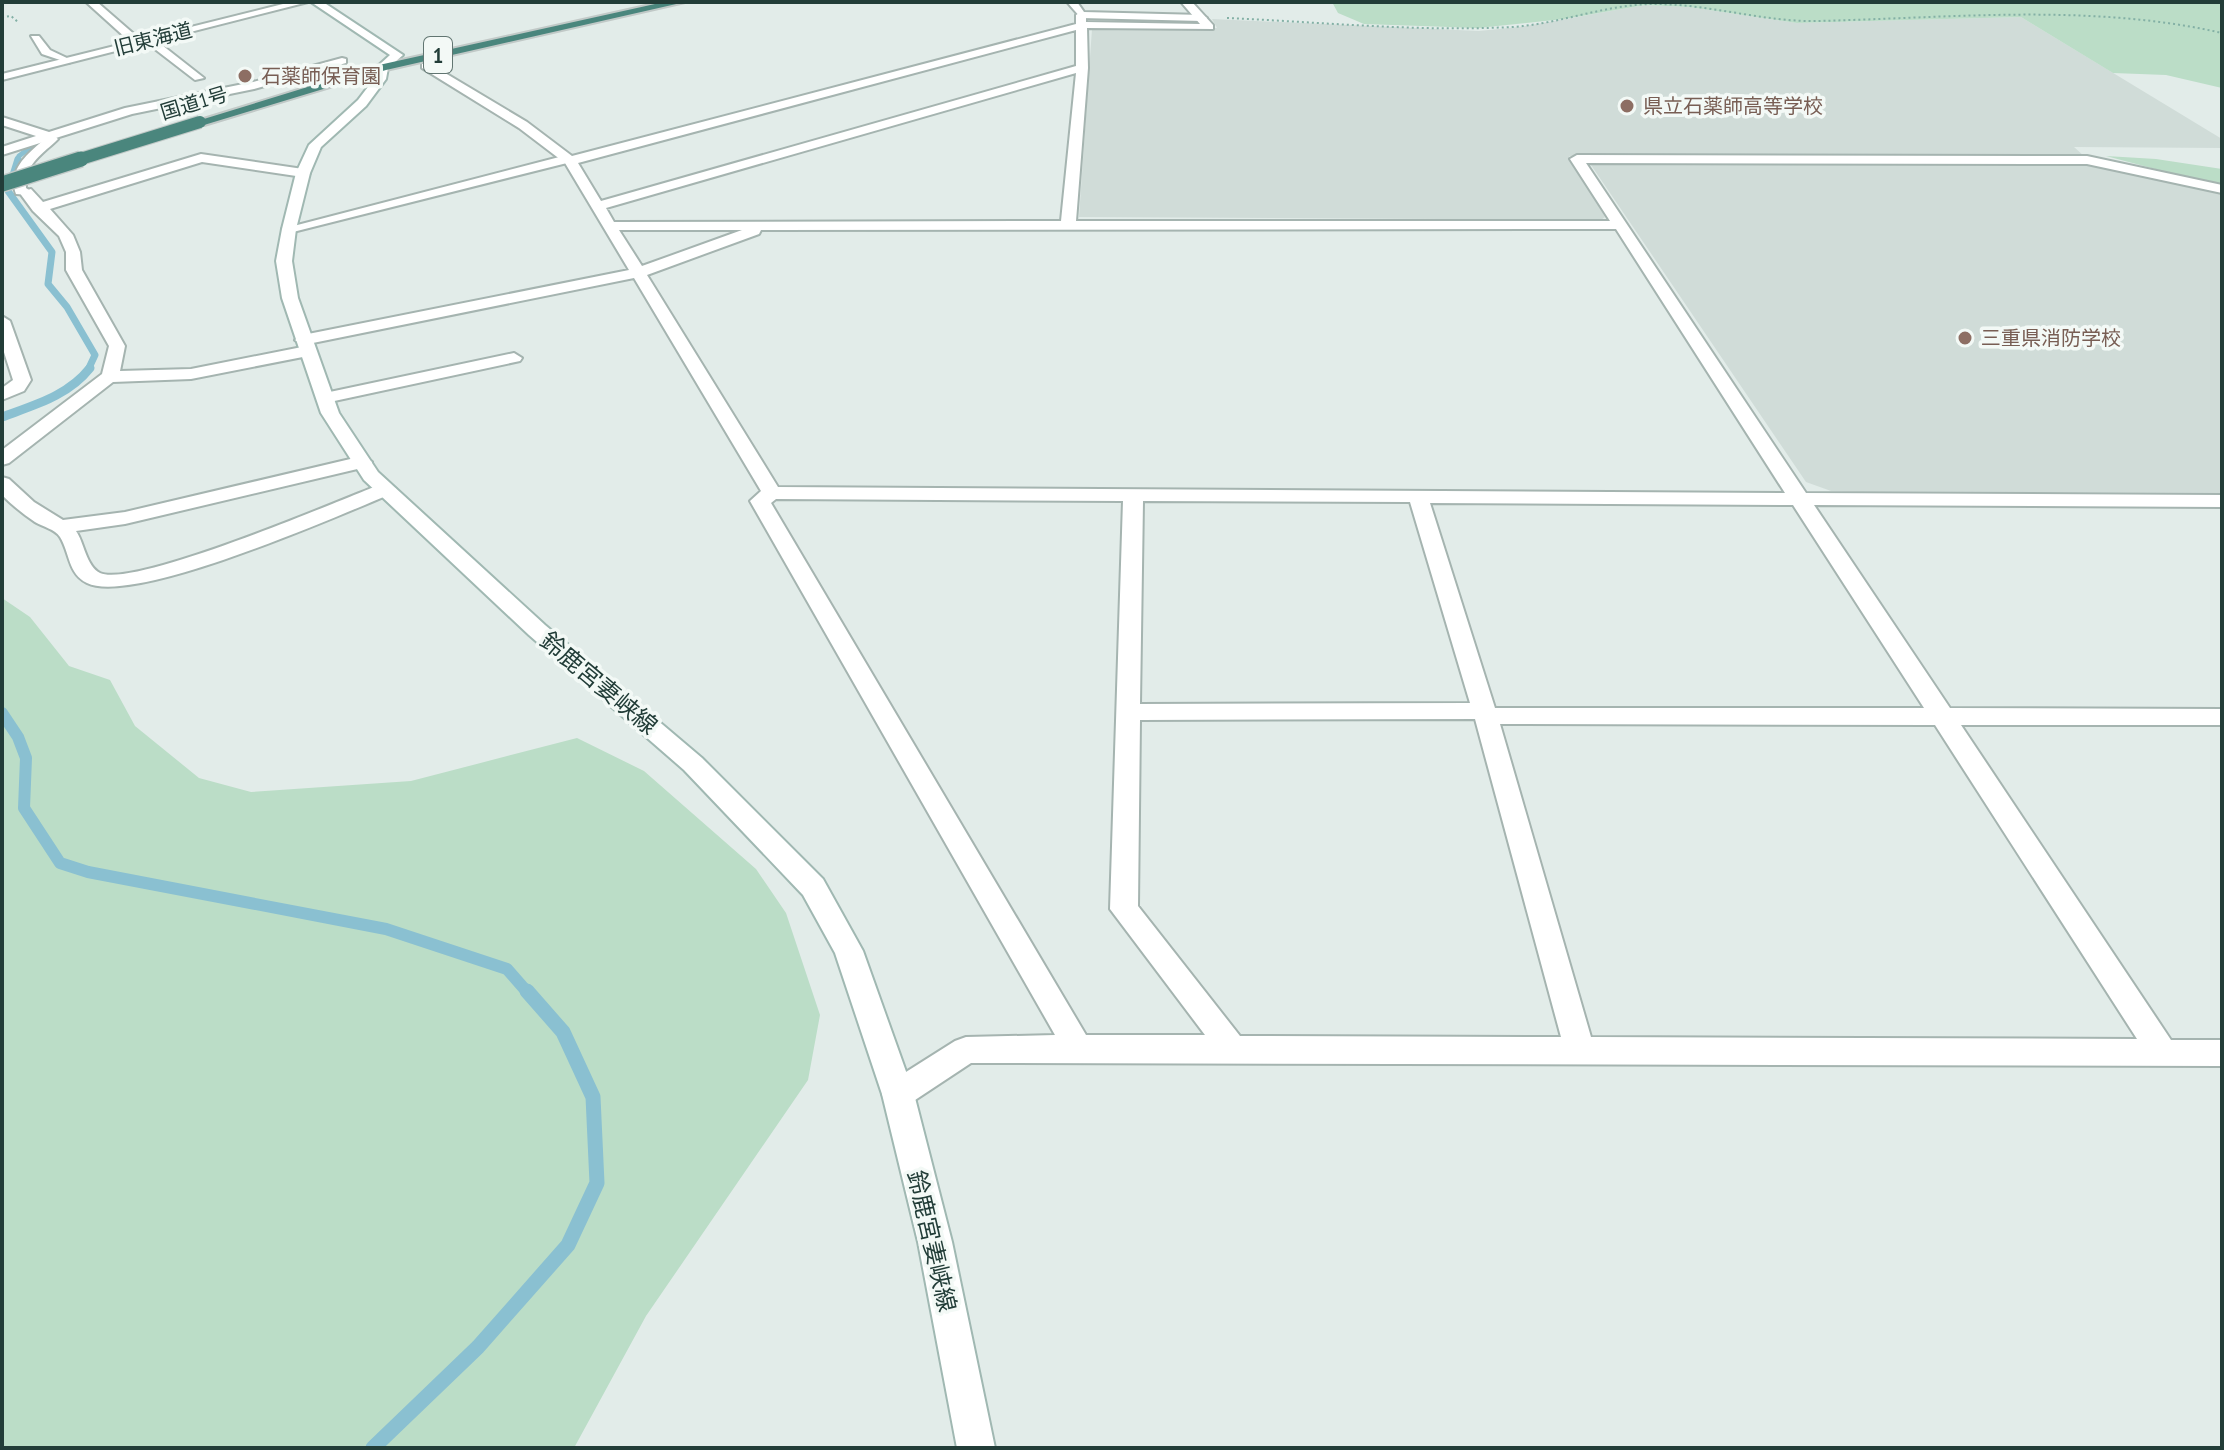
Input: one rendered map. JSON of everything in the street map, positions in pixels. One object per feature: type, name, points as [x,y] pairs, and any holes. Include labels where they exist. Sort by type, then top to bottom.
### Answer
[{"type":"highway","name":"国道1号","points":[[2,184],[193,119],[397,55],[640,2]]},
{"type":"highway","name":"国道1号","points":[[2,174],[383,67],[586,20],[680,2]]},
{"type":"street","name":"旧東海道","points":[[2,77],[303,2]]},
{"type":"street","points":[[316,2],[397,55]]},
{"type":"street","points":[[568,160],[1082,20],[1209,27],[1186,2]]},
{"type":"street","points":[[1068,225],[1082,68],[1082,20]]},
{"type":"street","name":"鈴鹿宮妻峡線","points":[[397,55],[383,67],[380,79],[362,103],[315,145],[303,173],[289,229],[284,261],[286,278],[305,345],[330,413],[363,462],[386,489],[537,630],[693,764],[813,887],[849,951],[898,1094],[935,1242],[976,1448]]},
{"type":"street","points":[[2,151],[114,115],[342,61]]},
{"type":"street","points":[[426,66],[488,102],[568,160],[599,206],[772,493]]},
{"type":"street","points":[[599,206],[1082,68]]},
{"type":"street","points":[[199,78],[218,92]]},
{"type":"street","points":[[95,102],[114,115]]},
{"type":"street","points":[[2,121],[48,136]]},
{"type":"street","points":[[38,208],[201,158],[303,173]]},
{"type":"street","points":[[2162,1052],[1577,159],[2087,160],[2222,189]]},
{"type":"street","points":[[26,192],[66,235],[73,252],[74,270],[117,346],[109,377]]},
{"type":"street","points":[[2,459],[109,377],[191,374],[305,345],[637,273],[771,225]]},
{"type":"street","points":[[610,226],[1622,225]]},
{"type":"street","points":[[2,321],[22,380],[18,387],[2,395]]},
{"type":"street","points":[[58,527],[125,518],[363,462]]},
{"type":"street","points":[[2,483],[14,497],[65,531],[83,571],[109,583],[142,577],[223,552],[386,489]]},
{"type":"street","points":[[1078,1048],[760,501],[772,493],[2222,501]]},
{"type":"street","points":[[1133,494],[1124,909],[1233,1049]]},
{"type":"street","points":[[1418,495],[1485,714],[1580,1050]]},
{"type":"street","points":[[1129,712],[2222,717]]},
{"type":"street","points":[[898,1094],[966,1050],[2222,1053]]},
{"type":"lane","points":[[91,2],[131,37],[147,41],[199,78]]},
{"type":"lane","points":[[1072,2],[1082,20]]},
{"type":"lane","points":[[35,38],[49,54],[65,61]]},
{"type":"lane","points":[[26,192],[20,191],[18,185],[20,173],[30,157],[52,139],[48,136]]},
{"type":"lane","points":[[289,229],[568,160]]},
{"type":"lane","points":[[325,398],[514,358]]},
{"type":"path","points":[[1202,18],[1472,29],[1521,26],[1627,5],[1658,4],[1793,21],[2091,15],[2187,25],[2222,33]]},
{"type":"shaded area","name":"県立石薬師高等学校","points":[[1645,5],[1689,7],[1797,23],[2021,17],[2222,139],[2222,148],[2074,147],[2084,156],[1569,156],[1605,217],[1601,220],[1079,217],[1092,29],[1217,28],[1212,19],[1479,31]]},
{"type":"shaded area","name":"三重県消防学校","points":[[2092,164],[2222,193],[2222,493],[1831,491],[1806,482],[1591,165]]},
{"type":"green space","points":[[1332,2],[2222,2],[2222,88],[2166,75],[2113,73],[2021,17],[1797,23],[1689,7],[1645,5],[1564,19],[1478,28],[1364,24],[1338,13]]},
{"type":"green space","points":[[2106,156],[2156,159],[2222,169],[2222,183],[2208,183]]},
{"type":"green space","points":[[2,598],[30,617],[69,666],[110,680],[135,726],[199,778],[251,792],[411,781],[577,738],[644,771],[756,869],[786,913],[820,1015],[808,1080],[646,1316],[574,1448],[2,1448]]},
{"type":"waterway","points":[[17,161],[36,143]]},
{"type":"waterway","points":[[18,159],[8,191],[52,252],[48,284],[67,307],[95,355],[88,370]]},
{"type":"waterway","points":[[2,417],[61,393],[90,368]]},
{"type":"waterway","points":[[2,713],[18,737],[26,758],[24,808],[60,863],[88,872],[386,929],[507,969],[528,993]]},
{"type":"waterway","points":[[373,1448],[478,1347],[568,1245],[597,1183],[593,1097],[563,1032],[527,991]]},
{"type":"place","name":"石薬師保育園","points":[[245,76]]},
{"type":"place","name":"県立石薬師高等学校","points":[[1627,106]]},
{"type":"place","name":"三重県消防学校","points":[[1965,338]]}]
